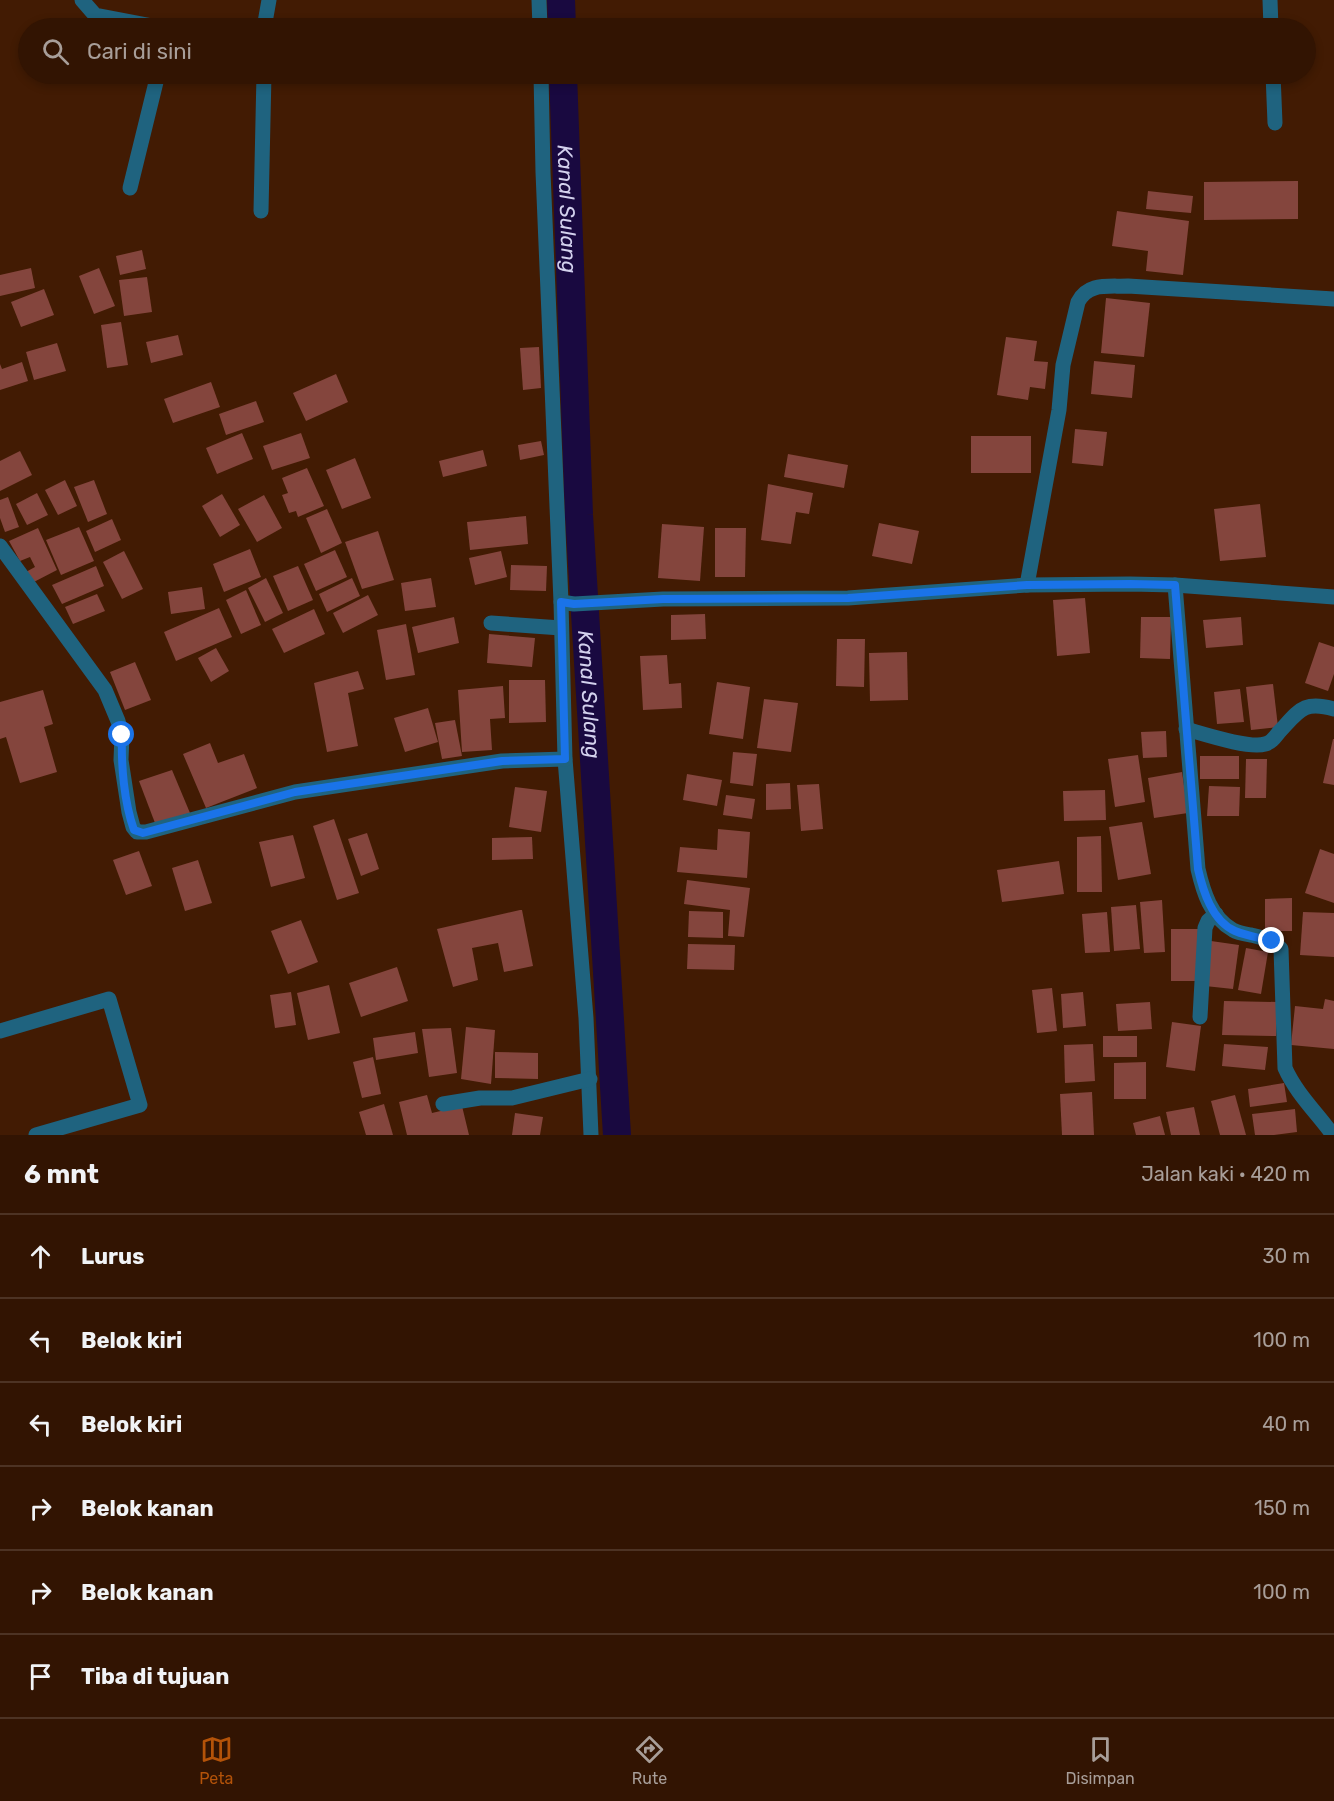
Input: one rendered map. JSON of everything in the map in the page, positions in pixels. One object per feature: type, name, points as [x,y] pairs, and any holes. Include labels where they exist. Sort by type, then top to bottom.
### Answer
[{"type":"street","points":[[82,0],[95,15],[111,18]]},
{"type":"street","points":[[266,18],[269,0]]},
{"type":"street","points":[[539,0],[540,18]]},
{"type":"street","points":[[1270,0],[1271,18]]},
{"type":"street","points":[[130,188],[156,84]]},
{"type":"street","points":[[261,211],[264,84]]},
{"type":"street","points":[[541,84],[543,184],[567,603],[561,628],[565,759],[590,1079],[591,1135]]},
{"type":"street","points":[[1273,84],[1275,123]]},
{"type":"street","points":[[1027,585],[1059,410],[1063,365],[1078,302],[1087,290],[1097,287],[1128,286],[1334,299]]},
{"type":"street","points":[[0,546],[105,690],[122,735],[121,760],[129,812],[133,827],[137,832],[146,832],[295,792],[502,761],[565,759]]},
{"type":"street","points":[[567,603],[684,599],[848,598],[1027,585],[1130,584],[1175,585],[1334,597]]},
{"type":"street","points":[[1175,585],[1198,869],[1207,899],[1224,924],[1234,931],[1272,941],[1281,949],[1285,1068],[1298,1090],[1333,1135]]},
{"type":"street","points":[[491,623],[561,628]]},
{"type":"street","points":[[1186,729],[1244,744],[1259,745],[1269,743],[1291,719],[1306,707],[1318,704],[1334,709]]},
{"type":"street","points":[[1200,1017],[1205,928],[1208,921],[1216,914]]},
{"type":"street","points":[[0,1031],[109,999],[140,1105],[36,1135]]},
{"type":"street","points":[[443,1104],[480,1098],[512,1098],[590,1079]]},
{"type":"building","points":[[1298,181],[1298,219],[1204,220],[1204,182]]},
{"type":"building","points":[[1148,191],[1193,196],[1191,213],[1146,209]]},
{"type":"building","points":[[1117,211],[1189,221],[1183,275],[1146,271],[1148,251],[1112,246]]},
{"type":"building","points":[[142,250],[146,269],[120,275],[116,256]]},
{"type":"building","points":[[31,268],[35,288],[0,296],[0,275]]},
{"type":"building","points":[[99,268],[115,306],[94,314],[79,276]]},
{"type":"building","points":[[147,277],[152,312],[124,316],[119,280]]},
{"type":"building","points":[[44,289],[54,315],[21,327],[11,302]]},
{"type":"building","points":[[1106,298],[1150,303],[1144,357],[1101,353]]},
{"type":"building","points":[[121,322],[128,365],[107,368],[101,325]]},
{"type":"building","points":[[178,335],[183,355],[151,363],[146,342]]},
{"type":"building","points":[[1006,337],[1037,341],[1034,361],[1048,362],[1045,389],[1030,387],[1028,400],[997,395]]},
{"type":"building","points":[[57,343],[66,371],[34,380],[26,352]]},
{"type":"building","points":[[539,347],[541,388],[523,390],[520,348]]},
{"type":"building","points":[[1094,361],[1135,365],[1132,398],[1091,394]]},
{"type":"building","points":[[22,362],[28,381],[0,390],[0,364],[2,369]]},
{"type":"building","points":[[336,374],[348,402],[306,421],[293,393]]},
{"type":"building","points":[[211,382],[220,407],[173,423],[164,399]]},
{"type":"building","points":[[256,401],[264,422],[226,435],[219,414]]},
{"type":"building","points":[[1075,429],[1107,432],[1103,466],[1072,463]]},
{"type":"building","points":[[242,433],[253,459],[217,474],[206,448]]},
{"type":"building","points":[[301,433],[310,458],[272,470],[263,446]]},
{"type":"building","points":[[971,436],[1031,436],[1031,473],[971,473]]},
{"type":"building","points":[[541,441],[544,455],[520,460],[518,445]]},
{"type":"building","points":[[483,450],[487,466],[443,477],[439,461]]},
{"type":"building","points":[[20,451],[32,475],[0,491],[0,461]]},
{"type":"building","points":[[788,454],[848,465],[844,488],[784,477]]},
{"type":"building","points":[[355,458],[371,498],[342,509],[326,470]]},
{"type":"building","points":[[307,468],[324,506],[298,517],[296,511],[289,513],[282,495],[288,493],[282,478]]},
{"type":"building","points":[[65,480],[77,506],[58,515],[45,490]]},
{"type":"building","points":[[94,480],[107,514],[88,522],[74,487]]},
{"type":"building","points":[[768,484],[813,493],[809,514],[796,512],[791,544],[761,540]]},
{"type":"building","points":[[37,493],[48,515],[27,525],[16,504]]},
{"type":"building","points":[[222,494],[240,525],[220,537],[202,506]]},
{"type":"building","points":[[264,495],[282,528],[257,542],[238,509]]},
{"type":"building","points":[[8,497],[19,527],[5,532],[0,518],[0,500]]},
{"type":"building","points":[[1260,504],[1266,557],[1220,561],[1214,509]]},
{"type":"building","points":[[327,509],[342,543],[321,553],[306,518]]},
{"type":"building","points":[[526,516],[528,544],[470,550],[467,522]]},
{"type":"building","points":[[112,519],[121,540],[95,552],[86,531]]},
{"type":"building","points":[[879,523],[919,531],[912,564],[872,556]]},
{"type":"building","points":[[662,524],[704,527],[700,581],[658,578]]},
{"type":"building","points":[[79,527],[94,561],[61,575],[46,540]]},
{"type":"building","points":[[38,528],[57,570],[30,584],[24,573],[35,567],[30,557],[20,561],[9,541]]},
{"type":"building","points":[[715,528],[746,528],[745,577],[715,577]]},
{"type":"building","points":[[378,531],[394,580],[362,589],[345,542]]},
{"type":"building","points":[[250,549],[261,577],[224,592],[213,564]]},
{"type":"building","points":[[335,550],[347,577],[316,591],[304,564]]},
{"type":"building","points":[[124,551],[143,589],[122,599],[103,562]]},
{"type":"building","points":[[501,551],[507,577],[475,585],[469,558]]},
{"type":"building","points":[[511,565],[547,566],[546,591],[510,590]]},
{"type":"building","points":[[96,566],[104,586],[62,604],[52,585]]},
{"type":"building","points":[[298,566],[313,600],[288,611],[273,576]]},
{"type":"building","points":[[266,578],[283,613],[265,622],[248,588]]},
{"type":"building","points":[[352,578],[360,596],[327,612],[319,594]]},
{"type":"building","points":[[431,578],[436,607],[405,611],[401,583]]},
{"type":"building","points":[[202,587],[205,609],[171,614],[168,592]]},
{"type":"building","points":[[246,590],[261,625],[241,634],[226,600]]},
{"type":"building","points":[[97,594],[105,611],[73,624],[65,607]]},
{"type":"building","points":[[368,595],[378,615],[343,633],[333,613]]},
{"type":"building","points":[[1085,598],[1090,653],[1057,656],[1053,600]]},
{"type":"building","points":[[219,608],[232,637],[176,661],[164,632]]},
{"type":"building","points":[[314,609],[325,634],[284,653],[272,629]]},
{"type":"building","points":[[705,614],[706,639],[671,640],[671,615]]},
{"type":"building","points":[[454,617],[459,643],[418,653],[412,627]]},
{"type":"building","points":[[1141,617],[1171,617],[1170,659],[1140,658]]},
{"type":"building","points":[[1241,617],[1243,645],[1206,648],[1203,620]]},
{"type":"building","points":[[406,624],[415,675],[386,680],[377,630]]},
{"type":"building","points":[[489,634],[535,638],[532,667],[487,663]]},
{"type":"building","points":[[837,639],[865,639],[864,687],[836,686]]},
{"type":"building","points":[[1319,642],[1334,647],[1334,674],[1328,691],[1305,683]]},
{"type":"building","points":[[216,648],[229,671],[211,682],[198,658]]},
{"type":"building","points":[[907,652],[908,700],[870,701],[869,653]]},
{"type":"building","points":[[667,655],[669,684],[681,683],[682,708],[643,710],[640,656]]},
{"type":"building","points":[[135,662],[151,700],[125,710],[110,672]]},
{"type":"building","points":[[358,671],[364,689],[348,693],[358,746],[327,752],[314,683]]},
{"type":"building","points":[[509,680],[545,680],[546,722],[509,723]]},
{"type":"building","points":[[717,682],[750,687],[743,739],[709,734]]},
{"type":"building","points":[[1273,684],[1278,727],[1251,730],[1246,687]]},
{"type":"building","points":[[503,686],[505,718],[490,719],[492,750],[462,752],[458,690]]},
{"type":"building","points":[[1240,689],[1244,722],[1217,724],[1214,692]]},
{"type":"building","points":[[43,690],[53,724],[44,727],[57,772],[20,783],[6,737],[0,739],[0,702]]},
{"type":"building","points":[[764,699],[798,703],[791,752],[757,748]]},
{"type":"building","points":[[428,708],[438,742],[405,752],[394,718]]},
{"type":"building","points":[[455,720],[462,756],[442,759],[435,723]]},
{"type":"building","points":[[1166,731],[1167,757],[1143,758],[1141,732]]},
{"type":"building","points":[[1334,739],[1334,785],[1323,783]]},
{"type":"building","points":[[210,743],[218,763],[244,754],[257,788],[206,808],[183,754]]},
{"type":"building","points":[[733,752],[757,754],[753,786],[730,783]]},
{"type":"building","points":[[1138,755],[1145,802],[1115,807],[1108,759]]},
{"type":"building","points":[[1200,756],[1239,756],[1239,779],[1200,779]]},
{"type":"building","points":[[1246,759],[1267,759],[1266,798],[1245,798]]},
{"type":"building","points":[[172,770],[190,813],[155,823],[139,781]]},
{"type":"building","points":[[1182,772],[1188,813],[1154,818],[1148,778]]},
{"type":"building","points":[[687,774],[722,780],[717,806],[683,800]]},
{"type":"building","points":[[790,783],[791,809],[766,810],[766,784]]},
{"type":"building","points":[[819,784],[823,829],[801,831],[797,785]]},
{"type":"building","points":[[1209,786],[1240,787],[1239,816],[1207,816]]},
{"type":"building","points":[[515,787],[547,791],[541,832],[509,827]]},
{"type":"building","points":[[1105,790],[1106,820],[1064,821],[1063,791]]},
{"type":"building","points":[[726,795],[755,799],[752,819],[723,815]]},
{"type":"building","points":[[334,819],[359,893],[337,900],[313,826]]},
{"type":"building","points":[[1142,822],[1151,874],[1118,880],[1109,827]]},
{"type":"building","points":[[718,829],[750,832],[747,878],[677,872],[680,847],[717,850]]},
{"type":"building","points":[[367,833],[379,869],[361,876],[348,839]]},
{"type":"building","points":[[293,835],[305,878],[271,887],[259,842]]},
{"type":"building","points":[[1101,836],[1102,892],[1077,892],[1077,837]]},
{"type":"building","points":[[532,837],[533,859],[492,860],[492,838]]},
{"type":"building","points":[[1320,849],[1334,854],[1334,903],[1305,893]]},
{"type":"building","points":[[139,851],[152,886],[126,895],[113,860]]},
{"type":"building","points":[[198,860],[212,903],[185,911],[172,868]]},
{"type":"building","points":[[1059,861],[1064,894],[1002,902],[997,870]]},
{"type":"building","points":[[687,880],[750,888],[744,937],[728,936],[730,910],[684,904]]},
{"type":"building","points":[[1292,898],[1292,931],[1265,931],[1265,899]]},
{"type":"building","points":[[1162,900],[1165,952],[1144,953],[1140,902]]},
{"type":"building","points":[[1136,905],[1140,949],[1114,951],[1111,907]]},
{"type":"building","points":[[522,910],[533,966],[504,972],[498,943],[472,948],[478,980],[453,987],[437,929]]},
{"type":"building","points":[[689,911],[723,912],[723,938],[688,937]]},
{"type":"building","points":[[1107,912],[1110,952],[1085,953],[1082,914]]},
{"type":"building","points":[[1303,912],[1334,913],[1334,957],[1300,955]]},
{"type":"building","points":[[301,920],[318,962],[288,974],[271,931]]},
{"type":"building","points":[[1171,929],[1198,929],[1197,981],[1171,981]]},
{"type":"building","points":[[1211,941],[1239,945],[1233,989],[1205,986]]},
{"type":"building","points":[[688,944],[735,945],[734,970],[687,969]]},
{"type":"building","points":[[1246,948],[1268,952],[1261,994],[1238,990]]},
{"type":"building","points":[[397,967],[408,1001],[361,1017],[349,983]]},
{"type":"building","points":[[329,985],[340,1033],[308,1040],[297,993]]},
{"type":"building","points":[[1052,988],[1057,1031],[1037,1033],[1032,990]]},
{"type":"building","points":[[291,992],[296,1025],[275,1028],[270,995]]},
{"type":"building","points":[[1083,992],[1086,1026],[1063,1028],[1061,994]]},
{"type":"building","points":[[1325,999],[1334,1001],[1334,1049],[1291,1045],[1295,1006],[1323,1009]]},
{"type":"building","points":[[1224,1001],[1277,1002],[1276,1036],[1222,1035]]},
{"type":"building","points":[[1150,1002],[1152,1029],[1118,1031],[1116,1004]]},
{"type":"building","points":[[1172,1022],[1201,1026],[1195,1071],[1166,1067]]},
{"type":"building","points":[[466,1027],[495,1030],[491,1084],[461,1079]]},
{"type":"building","points":[[451,1028],[457,1073],[429,1077],[422,1029]]},
{"type":"building","points":[[415,1032],[418,1053],[376,1060],[373,1038]]},
{"type":"building","points":[[1103,1036],[1137,1036],[1137,1057],[1103,1057]]},
{"type":"building","points":[[1093,1044],[1095,1081],[1065,1083],[1064,1045]]},
{"type":"building","points":[[1224,1044],[1268,1047],[1265,1070],[1222,1066]]},
{"type":"building","points":[[495,1052],[538,1053],[538,1079],[495,1078]]},
{"type":"building","points":[[373,1057],[381,1094],[362,1098],[353,1062]]},
{"type":"building","points":[[1146,1062],[1146,1099],[1114,1099],[1114,1063]]},
{"type":"building","points":[[1284,1083],[1287,1102],[1250,1107],[1248,1089]]},
{"type":"building","points":[[1092,1092],[1094,1135],[1062,1135],[1060,1094]]},
{"type":"building","points":[[427,1095],[432,1113],[462,1106],[469,1135],[407,1135],[399,1102]]},
{"type":"building","points":[[1235,1095],[1246,1135],[1220,1135],[1211,1101]]},
{"type":"building","points":[[384,1104],[393,1135],[366,1135],[359,1112]]},
{"type":"building","points":[[1194,1107],[1200,1135],[1171,1135],[1166,1112]]},
{"type":"building","points":[[1295,1109],[1297,1132],[1255,1135],[1252,1114]]},
{"type":"building","points":[[515,1113],[543,1117],[540,1135],[512,1135]]},
{"type":"building","points":[[1160,1116],[1165,1135],[1136,1135],[1133,1123]]},
{"type":"waterway","name":"Kanal Sulang","points":[[561,0],[562,18]]},
{"type":"waterway","name":"Kanal Sulang","points":[[563,84],[579,515],[617,1135]]},
{"type":"route","points":[[122,735],[121,760],[129,812],[134,830],[143,833],[295,792],[502,761],[565,759],[561,602],[574,604],[663,599],[848,598],[1027,585],[1175,585],[1198,869],[1202,885],[1207,899],[1224,924],[1234,931],[1272,941]]}]
